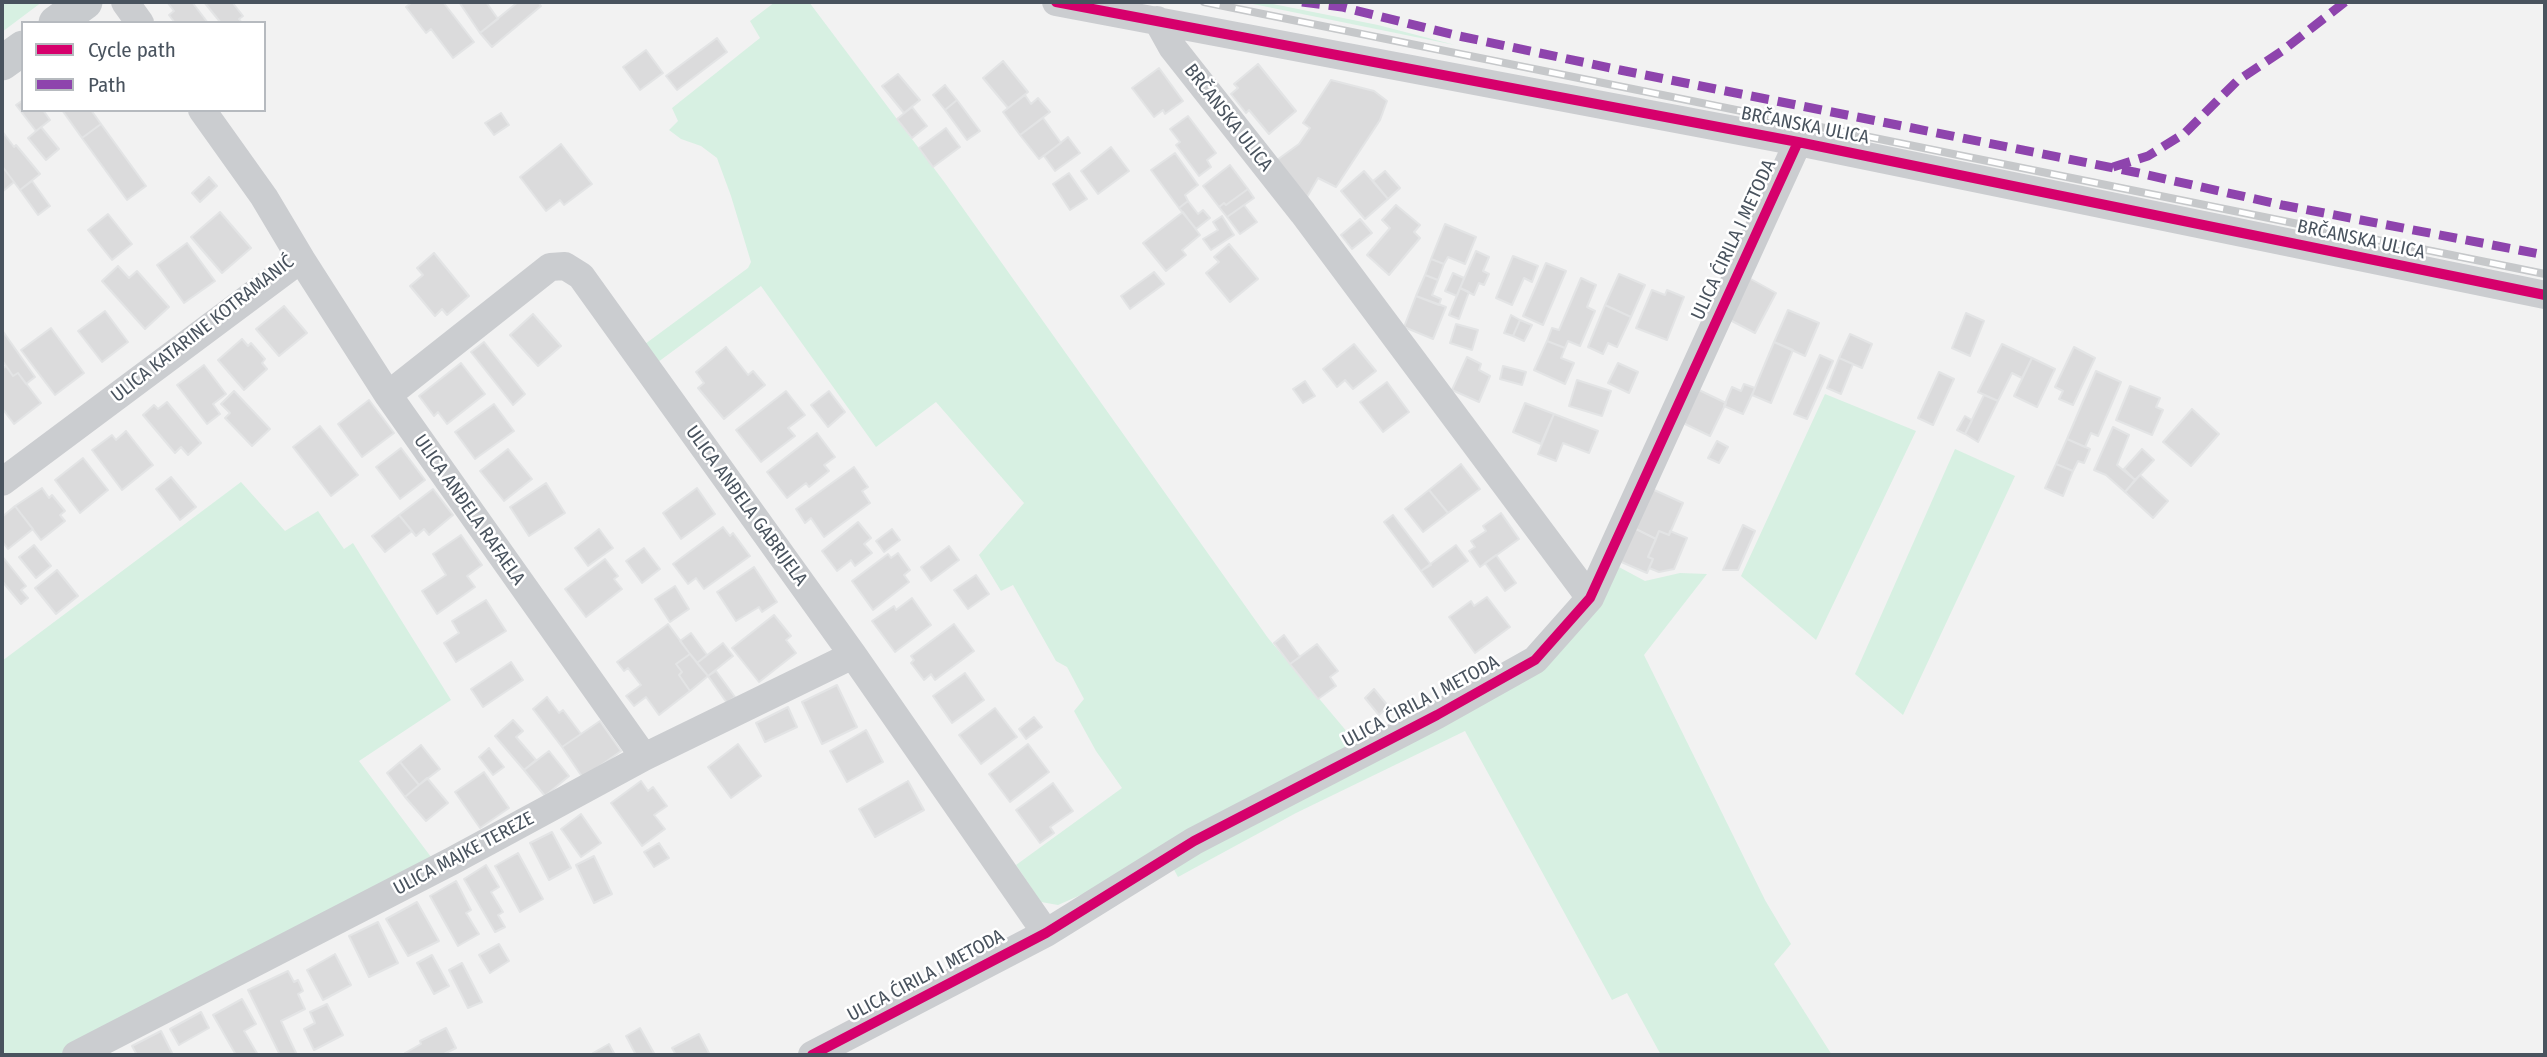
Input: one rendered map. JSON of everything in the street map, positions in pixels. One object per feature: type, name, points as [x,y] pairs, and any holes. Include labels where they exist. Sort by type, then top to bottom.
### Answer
[{"type":"main road","points":[[60,21],[85,2]]},
{"type":"main road","points":[[2,63],[21,49]]},
{"type":"street","points":[[125,2],[139,21]]},
{"type":"street","name":"BRČANSKA ULICA","points":[[1056,2],[1798,142],[2545,295]]},
{"type":"street","name":"BRČANSKA ULICA","points":[[1157,20],[1172,47],[1303,213],[1590,597]]},
{"type":"street","name":"ULICA KATARINE KOTRAMANIĆ","points":[[2,482],[301,259],[264,197],[203,112]]},
{"type":"street","name":"ULICA ĆIRILA I METODA","points":[[812,1055],[1046,933],[1194,841],[1535,660],[1590,597],[1798,142]]},
{"type":"street","name":"ULICA ANĐELA RAFAELA","points":[[301,259],[388,394],[644,757]]},
{"type":"street","name":"ULICA ANĐELA GABRIJELA","points":[[388,394],[550,267],[565,266],[581,276],[853,655],[1046,933]]},
{"type":"street","name":"ULICA MAJKE TEREZE","points":[[76,1055],[452,861],[644,757],[853,655]]},
{"type":"green space","points":[[2,2],[42,2],[2,32]]},
{"type":"green space","points":[[775,2],[809,2],[945,183],[1268,638],[1359,746],[1058,905],[1041,902],[1016,865],[1122,788],[1096,751],[1074,711],[1084,699],[1067,667],[1056,661],[1013,585],[1001,591],[979,555],[1024,503],[936,402],[876,447],[761,286],[654,365],[641,347],[748,268],[751,262],[717,158],[701,146],[681,139],[669,130],[678,121],[672,108],[760,38],[750,21]]},
{"type":"green space","points":[[1243,2],[1263,2],[1378,25],[1455,45]]},
{"type":"green space","points":[[1825,394],[1916,431],[1816,640],[1741,576]]},
{"type":"green space","points":[[1955,449],[2015,476],[1903,715],[1855,674]]},
{"type":"green space","points":[[241,482],[285,531],[318,511],[344,549],[353,543],[451,700],[359,761],[434,861],[65,1055],[2,1055],[2,661]]},
{"type":"green space","points":[[1617,566],[1645,581],[1680,573],[1707,574],[1644,655],[1765,900],[1791,944],[1774,964],[1832,1055],[1661,1055],[1627,993],[1612,1000],[1465,731],[1296,813],[1178,877],[1171,864],[1469,708]]},
{"type":"building","points":[[167,2],[192,2],[206,21],[174,21],[169,15],[174,11]]},
{"type":"building","points":[[204,2],[232,2],[243,16],[239,19],[240,21],[219,21]]},
{"type":"building","points":[[412,2],[443,2],[474,42],[453,58],[431,29],[426,33],[406,7]]},
{"type":"building","points":[[459,2],[486,2],[498,19],[480,33]]},
{"type":"building","points":[[518,2],[538,2],[541,6],[492,47],[480,33]]},
{"type":"building","points":[[717,38],[727,52],[677,90],[666,76]]},
{"type":"building","points":[[646,50],[663,73],[640,90],[623,67]]},
{"type":"building","points":[[1003,61],[1028,92],[1008,108],[983,78]]},
{"type":"building","points":[[1258,64],[1296,111],[1269,134],[1249,110],[1246,113],[1231,94],[1238,88],[1234,84]]},
{"type":"building","points":[[1159,68],[1183,101],[1165,114],[1163,110],[1154,117],[1132,88]]},
{"type":"building","points":[[898,74],[920,100],[904,113],[882,86]]},
{"type":"building","points":[[1331,80],[1374,91],[1387,101],[1380,120],[1336,187],[1318,178],[1307,197],[1277,160],[1299,144],[1310,128],[1303,123]]},
{"type":"building","points":[[945,85],[957,100],[945,110],[933,95]]},
{"type":"building","points":[[1025,95],[1031,104],[1038,98],[1050,112],[1020,135],[1003,112]]},
{"type":"building","points":[[957,100],[980,131],[967,140],[945,110]]},
{"type":"building","points":[[912,107],[927,126],[912,138],[897,119]]},
{"type":"building","points":[[21,112],[44,112],[50,120],[36,131]]},
{"type":"building","points":[[63,112],[92,112],[101,124],[82,138]]},
{"type":"building","points":[[501,113],[509,125],[494,135],[485,123]]},
{"type":"building","points":[[1188,116],[1216,153],[1207,160],[1211,167],[1199,176],[1176,145],[1180,142],[1170,129]]},
{"type":"building","points":[[1043,118],[1061,143],[1039,159],[1020,135]]},
{"type":"building","points":[[101,124],[146,186],[127,200],[82,138]]},
{"type":"building","points":[[41,127],[59,149],[46,160],[28,138]]},
{"type":"building","points":[[946,128],[960,147],[933,167],[919,148]]},
{"type":"building","points":[[2,131],[40,174],[20,190],[2,166]]},
{"type":"building","points":[[1068,137],[1080,153],[1055,171],[1044,156]]},
{"type":"building","points":[[561,144],[592,184],[564,205],[560,200],[546,211],[520,177]]},
{"type":"building","points":[[1111,147],[1129,171],[1098,194],[1081,171]]},
{"type":"building","points":[[1175,153],[1198,185],[1185,195],[1188,201],[1179,208],[1151,170]]},
{"type":"building","points":[[1230,165],[1248,189],[1219,207],[1203,186]]},
{"type":"building","points":[[2,166],[14,182],[2,192]]},
{"type":"building","points":[[1364,171],[1388,199],[1365,219],[1341,191]]},
{"type":"building","points":[[1385,171],[1400,188],[1388,199],[1373,181]]},
{"type":"building","points":[[1069,173],[1087,199],[1070,210],[1053,184]]},
{"type":"building","points":[[209,177],[217,186],[200,202],[192,193]]},
{"type":"building","points":[[32,181],[50,206],[38,215],[20,190]]},
{"type":"building","points":[[1248,189],[1254,198],[1227,217],[1219,207]]},
{"type":"building","points":[[1188,201],[1198,214],[1203,210],[1210,218],[1196,229],[1179,208]]},
{"type":"building","points":[[1244,205],[1257,222],[1240,234],[1227,217]]},
{"type":"building","points":[[1396,205],[1420,225],[1414,232],[1420,238],[1389,275],[1367,255],[1390,228],[1382,220]]},
{"type":"building","points":[[220,212],[251,248],[222,273],[191,237]]},
{"type":"building","points":[[1183,212],[1200,235],[1182,250],[1186,255],[1166,271],[1143,243]]},
{"type":"building","points":[[108,214],[132,244],[112,260],[88,230]]},
{"type":"building","points":[[1222,216],[1234,235],[1211,250],[1203,239],[1218,230],[1213,222]]},
{"type":"building","points":[[1360,219],[1372,233],[1352,249],[1341,235]]},
{"type":"building","points":[[1445,224],[1476,237],[1465,264],[1448,257],[1444,264],[1431,259]]},
{"type":"building","points":[[187,243],[215,281],[184,303],[157,265]]},
{"type":"building","points":[[1229,244],[1258,279],[1230,302],[1206,273],[1219,262],[1214,257]]},
{"type":"building","points":[[1476,251],[1489,257],[1483,271],[1489,274],[1484,285],[1479,283],[1474,295],[1460,288]]},
{"type":"building","points":[[434,253],[469,296],[447,315],[442,309],[435,316],[410,286],[423,275],[417,268]]},
{"type":"building","points":[[1513,256],[1538,266],[1532,282],[1524,278],[1512,305],[1496,298]]},
{"type":"building","points":[[1431,259],[1444,264],[1438,280],[1425,275]]},
{"type":"building","points":[[1546,263],[1566,271],[1543,325],[1523,316]]},
{"type":"building","points":[[118,266],[129,278],[137,271],[169,307],[145,329],[102,281]]},
{"type":"building","points":[[1154,272],[1164,284],[1130,309],[1121,296]]},
{"type":"building","points":[[1453,273],[1464,278],[1457,296],[1445,291]]},
{"type":"building","points":[[1619,274],[1645,285],[1631,317],[1605,305]]},
{"type":"building","points":[[1425,275],[1438,280],[1432,295],[1441,299],[1439,305],[1416,296]]},
{"type":"building","points":[[1581,278],[1596,285],[1587,307],[1595,311],[1580,346],[1568,341],[1565,348],[1547,341],[1552,328],[1559,330]]},
{"type":"building","points":[[1749,278],[1776,293],[1755,333],[1728,319]]},
{"type":"building","points":[[1460,288],[1469,292],[1459,319],[1449,315]]},
{"type":"building","points":[[1652,290],[1665,295],[1667,290],[1684,297],[1667,340],[1636,328]]},
{"type":"building","points":[[1416,296],[1446,307],[1433,339],[1404,327]]},
{"type":"building","points":[[1605,305],[1631,317],[1617,347],[1608,343],[1603,354],[1588,347]]},
{"type":"building","points":[[284,306],[307,333],[279,356],[256,329]]},
{"type":"building","points":[[1788,310],[1819,323],[1805,356],[1774,342]]},
{"type":"building","points":[[105,311],[128,342],[102,362],[78,331]]},
{"type":"building","points":[[1966,313],[1984,321],[1970,356],[1952,348]]},
{"type":"building","points":[[533,314],[561,346],[538,366],[510,335]]},
{"type":"building","points":[[1511,315],[1520,320],[1513,336],[1504,333]]},
{"type":"building","points":[[1520,320],[1532,325],[1524,341],[1513,336]]},
{"type":"building","points":[[1456,324],[1478,330],[1472,350],[1450,343]]},
{"type":"building","points":[[51,328],[84,373],[55,395],[21,350]]},
{"type":"building","points":[[2,330],[35,377],[26,384],[18,373],[13,376],[2,360]]},
{"type":"building","points":[[1850,334],[1872,344],[1862,368],[1839,358]]},
{"type":"building","points":[[242,339],[248,346],[251,343],[265,359],[262,363],[267,369],[244,390],[218,360]]},
{"type":"building","points":[[1547,341],[1565,348],[1561,358],[1574,363],[1565,384],[1534,370]]},
{"type":"building","points":[[484,342],[525,394],[513,405],[471,352]]},
{"type":"building","points":[[1774,342],[1793,350],[1771,403],[1752,395]]},
{"type":"building","points":[[1354,344],[1376,371],[1353,389],[1345,380],[1337,387],[1323,369]]},
{"type":"building","points":[[2002,344],[2032,358],[2022,378],[2012,373],[1998,401],[1978,392]]},
{"type":"building","points":[[726,347],[748,375],[753,371],[765,385],[724,419],[698,388],[704,383],[696,372]]},
{"type":"building","points":[[2074,347],[2095,358],[2073,405],[2059,399],[2063,391],[2055,387]]},
{"type":"building","points":[[1820,355],[1833,361],[1807,419],[1794,414]]},
{"type":"building","points":[[1467,357],[1481,364],[1479,370],[1490,376],[1479,402],[1452,390]]},
{"type":"building","points":[[1839,358],[1853,364],[1841,394],[1827,388]]},
{"type":"building","points":[[2032,358],[2055,369],[2037,407],[2014,396]]},
{"type":"building","points":[[461,363],[485,394],[447,424],[438,412],[434,416],[419,396]]},
{"type":"building","points":[[1618,363],[1638,372],[1629,393],[1608,383]]},
{"type":"building","points":[[204,365],[226,394],[213,404],[220,414],[207,424],[177,385]]},
{"type":"building","points":[[6,366],[13,376],[18,373],[41,403],[14,424],[2,408],[2,369]]},
{"type":"building","points":[[1503,366],[1526,372],[1522,385],[1500,379]]},
{"type":"building","points":[[2096,371],[2121,382],[2098,436],[2091,433],[2085,447],[2067,439]]},
{"type":"building","points":[[1939,372],[1954,379],[1933,425],[1918,418]]},
{"type":"building","points":[[1577,380],[1611,391],[1602,416],[1569,406]]},
{"type":"building","points":[[1305,381],[1315,396],[1303,403],[1293,389]]},
{"type":"building","points":[[1387,382],[1409,412],[1383,432],[1360,402]]},
{"type":"building","points":[[1744,384],[1755,388],[1743,414],[1724,406],[1732,387],[1741,391]]},
{"type":"building","points":[[2130,386],[2160,398],[2156,407],[2163,410],[2152,435],[2116,420]]},
{"type":"building","points":[[1699,390],[1726,403],[1710,436],[1683,423]]},
{"type":"building","points":[[234,391],[270,429],[252,446],[225,418],[230,413],[221,404]]},
{"type":"building","points":[[786,391],[805,415],[788,428],[795,436],[761,462],[736,430]]},
{"type":"building","points":[[829,391],[845,412],[828,427],[811,405]]},
{"type":"building","points":[[1984,395],[1998,401],[1978,442],[1965,434]]},
{"type":"building","points":[[369,400],[394,433],[362,457],[338,424]]},
{"type":"building","points":[[167,402],[201,443],[188,455],[181,447],[175,453],[143,415],[154,405],[158,409]]},
{"type":"building","points":[[1525,403],[1554,414],[1541,444],[1513,432]]},
{"type":"building","points":[[494,404],[514,431],[475,459],[455,432]]},
{"type":"building","points":[[2192,409],[2219,434],[2191,466],[2163,442]]},
{"type":"building","points":[[1554,414],[1598,431],[1589,453],[1563,443],[1556,461],[1538,454]]},
{"type":"building","points":[[1965,416],[1972,420],[1965,434],[1957,430]]},
{"type":"building","points":[[320,426],[358,475],[331,496],[293,447]]},
{"type":"building","points":[[2113,427],[2129,435],[2117,465],[2135,480],[2125,492],[2106,475],[2094,470]]},
{"type":"building","points":[[126,431],[153,465],[122,490],[92,450],[112,435],[116,440]]},
{"type":"building","points":[[817,433],[835,457],[824,465],[829,471],[809,487],[806,483],[787,498],[767,472]]},
{"type":"building","points":[[2067,439],[2090,449],[2084,463],[2078,461],[2073,471],[2056,464]]},
{"type":"building","points":[[1717,441],[1728,447],[1719,463],[1708,458]]},
{"type":"building","points":[[401,448],[425,480],[400,499],[376,467]]},
{"type":"building","points":[[508,449],[532,479],[504,501],[480,471]]},
{"type":"building","points":[[2142,449],[2154,460],[2135,480],[2124,469]]},
{"type":"building","points":[[83,458],[108,490],[80,513],[55,480]]},
{"type":"building","points":[[1461,464],[1480,489],[1448,513],[1429,490]]},
{"type":"building","points":[[2056,464],[2073,471],[2063,496],[2045,488]]},
{"type":"building","points":[[854,467],[868,487],[862,491],[870,503],[824,537],[811,518],[805,523],[796,509]]},
{"type":"building","points":[[2140,475],[2168,501],[2153,518],[2125,492]]},
{"type":"building","points":[[171,477],[196,507],[180,520],[156,489]]},
{"type":"building","points":[[546,483],[565,513],[529,536],[510,507]]},
{"type":"building","points":[[42,488],[49,498],[52,495],[65,511],[60,515],[65,521],[41,540],[15,506]]},
{"type":"building","points":[[697,488],[715,514],[681,539],[663,513]]},
{"type":"building","points":[[433,489],[453,515],[429,535],[424,529],[416,536],[399,515]]},
{"type":"building","points":[[1652,489],[1683,503],[1669,535],[1659,531],[1656,539],[1634,528]]},
{"type":"building","points":[[1429,490],[1448,513],[1423,532],[1405,509]]},
{"type":"building","points":[[15,506],[33,529],[8,549],[2,541],[2,517]]},
{"type":"building","points":[[1501,513],[1519,539],[1480,567],[1469,551],[1475,547],[1471,541],[1486,531],[1483,526]]},
{"type":"building","points":[[399,515],[412,531],[385,552],[372,536]]},
{"type":"building","points":[[1393,515],[1431,565],[1421,571],[1384,522]]},
{"type":"building","points":[[858,522],[871,538],[864,544],[872,553],[855,566],[851,560],[837,571],[822,551]]},
{"type":"building","points":[[1743,525],[1755,531],[1738,570],[1723,570]]},
{"type":"building","points":[[723,527],[730,536],[733,533],[750,556],[704,589],[696,578],[688,584],[673,564]]},
{"type":"building","points":[[1634,528],[1656,539],[1648,557],[1653,559],[1647,573],[1619,561]]},
{"type":"building","points":[[599,529],[613,548],[588,566],[575,548]]},
{"type":"building","points":[[892,529],[900,540],[884,552],[876,541]]},
{"type":"building","points":[[1659,531],[1669,535],[1670,531],[1687,538],[1674,569],[1659,572],[1649,568],[1653,559],[1648,557]]},
{"type":"building","points":[[461,535],[482,565],[467,576],[475,587],[437,614],[422,591],[446,575],[433,554]]},
{"type":"building","points":[[34,545],[51,566],[36,578],[19,557]]},
{"type":"building","points":[[1456,545],[1468,561],[1433,587],[1421,571]]},
{"type":"building","points":[[949,546],[959,560],[931,581],[921,567]]},
{"type":"building","points":[[644,548],[660,569],[642,583],[626,561]]},
{"type":"building","points":[[898,553],[910,570],[904,575],[909,582],[873,610],[852,581],[888,554],[891,558]]},
{"type":"building","points":[[1496,555],[1516,583],[1505,591],[1485,563]]},
{"type":"building","points":[[2,556],[26,586],[21,590],[28,598],[21,604],[2,581]]},
{"type":"building","points":[[605,559],[618,576],[614,579],[622,589],[586,617],[565,589]]},
{"type":"building","points":[[754,567],[777,602],[762,612],[759,607],[736,621],[717,592]]},
{"type":"building","points":[[57,570],[78,596],[56,614],[35,588]]},
{"type":"building","points":[[976,575],[989,594],[968,609],[954,590]]},
{"type":"building","points":[[675,586],[689,609],[670,622],[655,599]]},
{"type":"building","points":[[1487,597],[1510,627],[1475,653],[1449,617],[1471,601],[1474,606]]},
{"type":"building","points":[[912,598],[931,625],[895,652],[872,621],[894,606],[896,610]]},
{"type":"building","points":[[486,600],[506,631],[456,662],[444,643],[459,633],[452,621]]},
{"type":"building","points":[[774,615],[791,636],[786,640],[796,653],[759,682],[732,648]]},
{"type":"building","points":[[668,624],[690,654],[676,664],[682,672],[679,675],[690,691],[659,715],[646,697],[634,706],[626,696],[641,685],[628,668],[624,671],[617,662]]},
{"type":"building","points":[[954,624],[974,651],[935,680],[931,674],[924,680],[911,663],[914,660],[911,656]]},
{"type":"building","points":[[691,633],[707,655],[697,663],[680,641]]},
{"type":"building","points":[[1284,635],[1300,657],[1290,664],[1274,643]]},
{"type":"building","points":[[723,643],[733,656],[708,676],[697,663]]},
{"type":"building","points":[[1317,644],[1338,671],[1330,677],[1336,686],[1318,699],[1290,664]]},
{"type":"building","points":[[690,654],[708,676],[690,691],[679,675],[682,672],[676,664]]},
{"type":"building","points":[[511,662],[523,680],[483,707],[471,689]]},
{"type":"building","points":[[716,671],[735,697],[727,703],[708,676]]},
{"type":"building","points":[[965,673],[984,700],[952,723],[933,696]]},
{"type":"building","points":[[837,685],[857,727],[822,744],[802,702]]},
{"type":"building","points":[[1374,689],[1388,706],[1379,715],[1365,698]]},
{"type":"building","points":[[547,697],[559,713],[563,710],[581,734],[562,747],[533,709]]},
{"type":"building","points":[[788,707],[797,727],[765,742],[756,723]]},
{"type":"building","points":[[995,708],[1017,737],[981,764],[959,735]]},
{"type":"building","points":[[1034,717],[1042,727],[1026,739],[1019,729]]},
{"type":"building","points":[[513,720],[523,731],[516,737],[536,760],[524,770],[495,736]]},
{"type":"building","points":[[600,721],[621,751],[583,778],[562,747]]},
{"type":"building","points":[[866,730],[883,762],[847,782],[830,751]]},
{"type":"building","points":[[738,744],[761,776],[731,798],[708,767]]},
{"type":"building","points":[[1028,744],[1049,772],[1010,802],[989,774]]},
{"type":"building","points":[[421,745],[440,769],[419,785],[400,762]]},
{"type":"building","points":[[489,748],[504,767],[493,775],[479,757]]},
{"type":"building","points":[[549,751],[569,776],[545,796],[524,770]]},
{"type":"building","points":[[400,762],[419,785],[405,797],[387,773]]},
{"type":"building","points":[[484,772],[509,808],[480,828],[455,792]]},
{"type":"building","points":[[427,778],[448,803],[426,821],[405,797]]},
{"type":"building","points":[[641,781],[648,791],[653,787],[667,806],[654,815],[665,829],[642,846],[611,803]]},
{"type":"building","points":[[908,781],[924,810],[875,837],[859,809]]},
{"type":"building","points":[[1053,783],[1073,811],[1050,827],[1054,833],[1040,843],[1016,810]]},
{"type":"building","points":[[581,814],[601,843],[581,857],[561,829]]},
{"type":"building","points":[[552,832],[571,868],[549,880],[530,843]]},
{"type":"building","points":[[659,843],[669,858],[654,867],[644,852]]},
{"type":"building","points":[[518,853],[543,899],[520,912],[495,866]]},
{"type":"building","points":[[594,856],[612,894],[594,903],[576,865]]},
{"type":"building","points":[[486,865],[499,887],[491,892],[503,912],[498,915],[505,927],[495,932],[464,879]]},
{"type":"building","points":[[456,881],[471,910],[466,913],[479,934],[458,946],[430,896]]},
{"type":"building","points":[[417,902],[439,941],[408,956],[386,919]]},
{"type":"building","points":[[378,922],[398,963],[369,977],[349,936]]},
{"type":"building","points":[[499,944],[509,961],[490,973],[479,955]]},
{"type":"building","points":[[335,954],[351,985],[323,1000],[307,970]]},
{"type":"building","points":[[432,955],[449,986],[434,994],[417,963]]},
{"type":"building","points":[[462,963],[482,1002],[468,1008],[449,970]]},
{"type":"building","points":[[288,971],[294,982],[298,980],[303,991],[298,994],[305,1009],[281,1021],[297,1055],[280,1055],[248,990]]},
{"type":"building","points":[[242,999],[256,1024],[244,1031],[258,1055],[236,1055],[213,1015]]},
{"type":"building","points":[[327,1004],[343,1035],[314,1050],[304,1029],[315,1023],[310,1012]]},
{"type":"building","points":[[201,1012],[209,1028],[179,1045],[170,1029]]},
{"type":"building","points":[[446,1028],[456,1048],[442,1055],[406,1055],[405,1053],[421,1044],[420,1041]]},
{"type":"building","points":[[640,1028],[655,1055],[636,1055],[626,1036]]},
{"type":"building","points":[[161,1031],[173,1055],[137,1055],[132,1046]]},
{"type":"building","points":[[699,1034],[710,1055],[676,1055],[672,1048]]},
{"type":"building","points":[[609,1044],[615,1055],[594,1055],[593,1053]]},
{"type":"railway","points":[[1204,2],[2545,274]]},
{"type":"marked path","points":[[1302,2],[1342,7],[1459,36],[1620,70],[2134,172],[2282,205],[2545,255]]},
{"type":"marked path","points":[[2113,167],[2148,156],[2185,133],[2237,81],[2282,51],[2345,2]]},
{"type":"cycle path","points":[[1056,2],[1798,142],[2545,295]]},
{"type":"cycle path","points":[[812,1055],[1046,933],[1194,841],[1437,715],[1535,660],[1590,598],[1798,142]]}]
